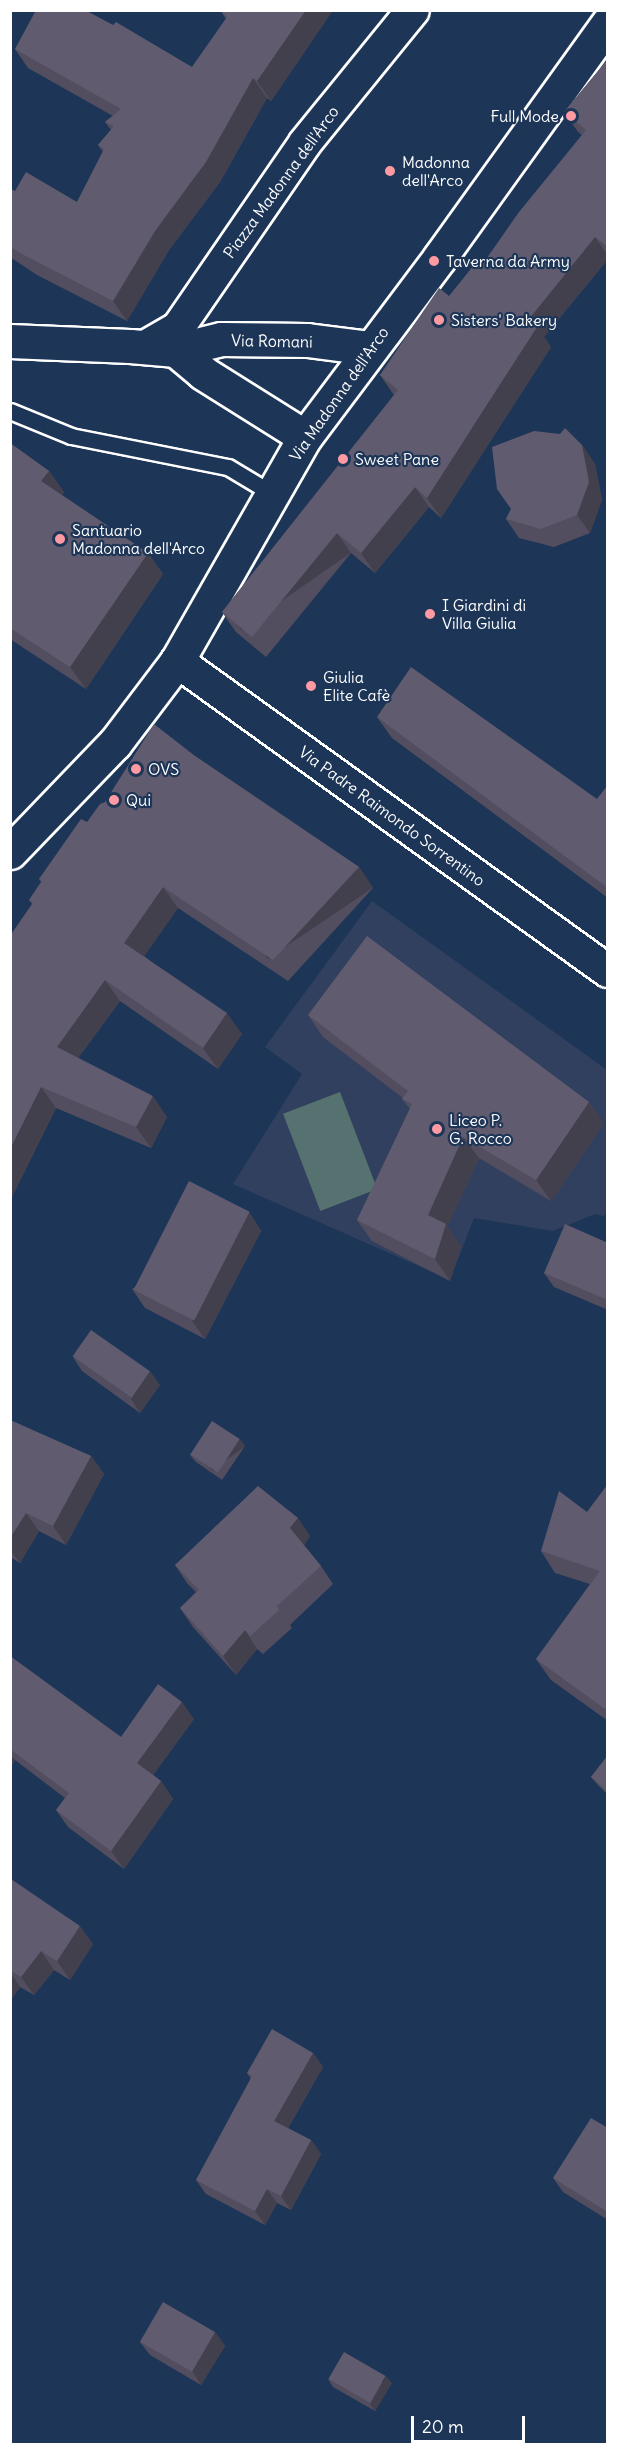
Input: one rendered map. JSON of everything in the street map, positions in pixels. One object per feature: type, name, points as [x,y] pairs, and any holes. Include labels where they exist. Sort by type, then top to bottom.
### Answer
[{"type":"main road","name":"Via Madonna dell'Arco","points":[[10,852],[115,743],[177,661],[305,437],[440,257],[608,23]]},
{"type":"main road","name":"Via Romani","points":[[10,341],[160,349],[221,339],[307,340],[370,348]]},
{"type":"main road","points":[[160,349],[305,437]]},
{"type":"street","name":"Piazza Madonna dell'Arco","points":[[160,349],[178,328],[305,143],[413,10]]},
{"type":"street","name":"Via Padre Raimondo Sorrentino","points":[[177,661],[608,971]]},
{"type":"lane","points":[[10,411],[71,436],[228,467],[273,494]]},
{"type":"shaded area","name":"Liceo P. G. Rocco","points":[[372,901],[607,1070],[608,1209],[604,1216],[595,1214],[553,1231],[474,1218],[450,1280],[233,1184],[302,1074],[265,1047]]},
{"type":"green space","points":[[340,1092],[377,1189],[320,1211],[283,1114]]},
{"type":"building","points":[[36,10],[85,10],[113,25],[116,22],[192,67],[227,17],[220,10],[306,10],[257,81],[253,78],[206,162],[155,231],[113,301],[10,247],[10,189],[15,191],[26,172],[77,202],[104,149],[98,145],[114,126],[105,122],[121,109],[15,49]]},
{"type":"building","points":[[608,59],[608,247],[595,237],[529,319],[537,327],[427,498],[415,487],[361,553],[337,533],[252,637],[222,612],[398,390],[380,375],[439,288],[449,296],[478,260],[482,265],[519,212],[586,130],[564,112]]},
{"type":"building","points":[[565,428],[582,445],[589,482],[577,515],[541,529],[506,519],[511,509],[497,489],[492,447],[534,431],[560,434]]},
{"type":"building","name":"Santuario Madonna dell'Arco","points":[[10,443],[49,471],[41,481],[148,553],[70,667],[10,628]]},
{"type":"building","points":[[411,667],[597,799],[608,785],[608,888],[377,717]]},
{"type":"building","points":[[154,724],[195,756],[359,867],[273,960],[163,887],[124,943],[227,1013],[203,1048],[105,980],[57,1047],[153,1096],[136,1127],[41,1087],[10,1149],[10,936],[33,903],[29,900],[42,881],[39,879],[81,819],[87,822],[100,804],[105,802]]},
{"type":"building","points":[[367,936],[589,1102],[536,1180],[463,1137],[428,1215],[446,1224],[435,1259],[357,1220],[412,1104],[402,1099],[408,1091],[308,1015]]},
{"type":"building","points":[[189,1181],[250,1212],[194,1321],[134,1290]]},
{"type":"building","points":[[565,1224],[608,1243],[608,1300],[544,1273]]},
{"type":"building","points":[[91,1330],[150,1371],[132,1398],[73,1356]]},
{"type":"building","points":[[10,1420],[91,1456],[53,1526],[26,1513],[10,1538]]},
{"type":"building","points":[[212,1421],[240,1439],[218,1473],[190,1455]]},
{"type":"building","points":[[608,1484],[608,1706],[605,1709],[536,1659],[600,1571],[541,1551],[559,1491],[587,1512]]},
{"type":"building","points":[[258,1486],[298,1518],[290,1528],[321,1566],[277,1606],[279,1610],[250,1636],[245,1630],[223,1656],[180,1608],[199,1590],[175,1565]]},
{"type":"building","points":[[10,1656],[121,1737],[158,1684],[182,1702],[137,1763],[161,1781],[111,1851],[56,1810],[69,1793],[10,1749]]},
{"type":"building","points":[[608,1755],[608,1792],[591,1777]]},
{"type":"building","points":[[11,1879],[80,1926],[57,1961],[41,1951],[21,1977],[10,1970]]},
{"type":"building","points":[[272,2029],[313,2053],[274,2121],[311,2140],[281,2196],[267,2189],[255,2211],[196,2180],[252,2076],[247,2073]]},
{"type":"building","points":[[591,2118],[608,2128],[608,2212],[553,2178]]},
{"type":"building","points":[[163,2302],[215,2332],[192,2372],[140,2342]]},
{"type":"building","points":[[344,2352],[386,2376],[370,2403],[328,2379]]},
{"type":"place","name":"Full Mode","points":[[571,116]]},
{"type":"place","name":"Madonna dell'Arco","points":[[390,171]]},
{"type":"place","name":"Taverna da Army","points":[[434,261]]},
{"type":"place","name":"Sisters' Bakery","points":[[439,320]]},
{"type":"place","name":"Sweet Pane","points":[[343,459]]},
{"type":"place","name":"Santuario Madonna dell'Arco","points":[[60,539]]},
{"type":"place","name":"I Giardini di Villa Giulia","points":[[430,614]]},
{"type":"place","name":"Giulia Elite Cafè","points":[[311,686]]},
{"type":"place","name":"OVS","points":[[136,769]]},
{"type":"place","name":"Qui","points":[[114,800]]},
{"type":"place","name":"Liceo P. G. Rocco","points":[[437,1129]]}]
